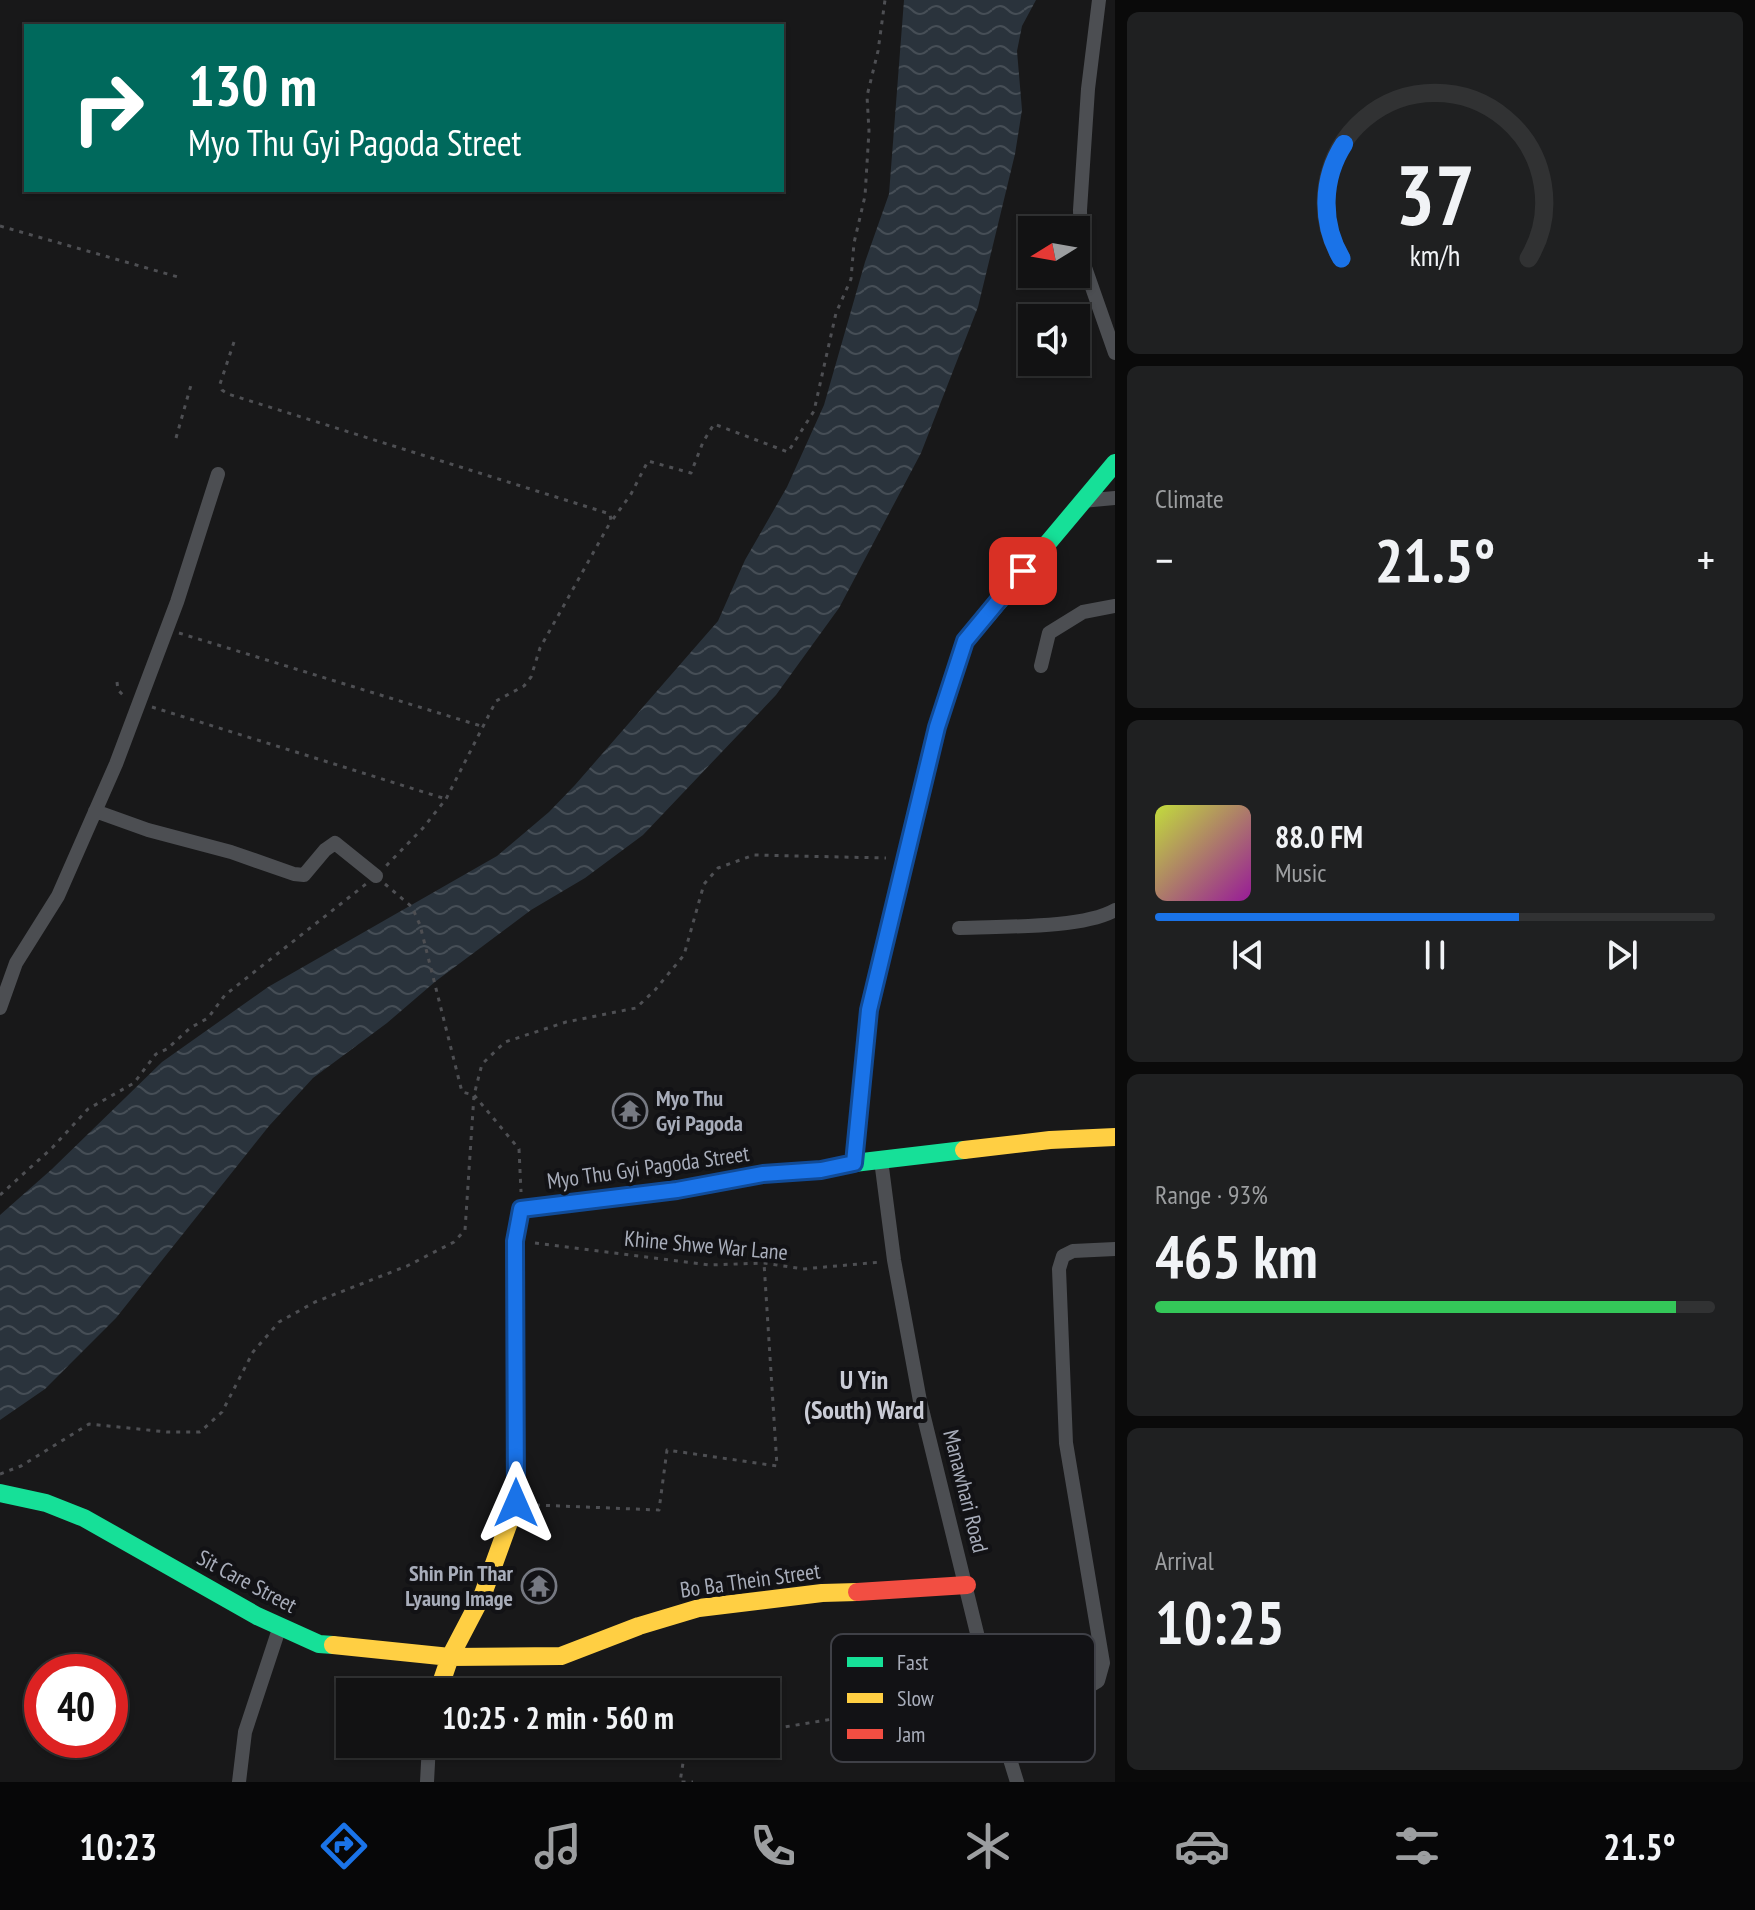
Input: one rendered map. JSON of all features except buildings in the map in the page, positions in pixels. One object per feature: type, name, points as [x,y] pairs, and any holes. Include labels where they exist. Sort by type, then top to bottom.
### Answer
[{"type":"street","points":[[1099,0],[1088,89],[1080,210],[1081,256],[1115,353]]},
{"type":"street","points":[[854,1163],[869,1010],[937,727],[965,641],[1115,463]]},
{"type":"street","points":[[0,1008],[16,963],[58,896],[95,811],[177,602],[218,474]]},
{"type":"street","points":[[1081,501],[1115,498]]},
{"type":"street","points":[[1041,666],[1049,633],[1083,612],[1115,606]]},
{"type":"street","points":[[95,811],[294,874],[304,875],[335,843],[376,876]]},
{"type":"street","points":[[959,928],[1059,922],[1102,917],[1115,910]]},
{"type":"street","name":"Myo Thu Gyi Pagoda Street","points":[[521,1209],[677,1190],[763,1174],[821,1170],[854,1163],[1050,1140],[1115,1137]]},
{"type":"street","name":"Manawhari Road","points":[[881,1160],[894,1260],[920,1401],[978,1634]]},
{"type":"street","points":[[443,1678],[450,1657],[483,1594],[516,1503],[515,1241],[521,1209]]},
{"type":"street","points":[[1095,1683],[1103,1663],[1066,1443],[1059,1269],[1063,1256],[1073,1251],[1115,1249]]},
{"type":"street","name":"Sit Care Street","points":[[0,1493],[46,1503],[84,1518],[196,1582],[319,1644],[450,1657]]},
{"type":"street","name":"Bo Ba Thein Street","points":[[450,1657],[561,1656],[639,1626],[699,1608],[822,1593],[967,1585]]},
{"type":"street","points":[[239,1782],[245,1732],[280,1626]]},
{"type":"street","points":[[427,1782],[428,1758]]},
{"type":"street","name":"Manawhari Road","points":[[1011,1762],[1017,1782]]},
{"type":"path","points":[[0,1195],[52,1148],[88,1109],[134,1083],[156,1054],[208,1018],[225,995],[376,876],[423,828],[458,779],[496,701],[524,686],[531,677],[540,648],[648,461],[691,473],[714,424],[788,452],[814,411],[836,313],[851,279],[854,243],[866,185],[867,96],[878,51],[885,0]]},
{"type":"path","points":[[0,226],[178,277]]},
{"type":"path","points":[[234,342],[220,384],[228,394],[604,512],[610,514],[611,521]]},
{"type":"path","points":[[176,438],[191,385]]},
{"type":"path","points":[[165,628],[482,726]]},
{"type":"path","points":[[117,682],[121,696],[139,703],[446,799]]},
{"type":"path","points":[[0,1474],[21,1466],[89,1424],[200,1432],[222,1412],[253,1352],[279,1322],[315,1302],[407,1266],[454,1242],[465,1230],[474,1095],[482,1064],[505,1042],[566,1022],[636,1008],[684,955],[704,884],[718,868],[754,855],[904,858]]},
{"type":"path","points":[[376,876],[412,907],[427,946],[462,1092],[474,1095],[519,1149],[521,1209]]},
{"type":"path","name":"Khine Shwe War Lane","points":[[515,1241],[710,1265],[764,1263],[803,1269],[894,1260]]},
{"type":"path","points":[[516,1503],[659,1510],[667,1450],[777,1466],[764,1263]]},
{"type":"path","points":[[780,1728],[831,1719]]},
{"type":"path","points":[[684,1758],[680,1782],[693,1782]]},
{"type":"water","points":[[904,0],[1036,0],[1022,26],[1017,51],[1022,110],[1015,154],[978,307],[921,453],[839,608],[776,695],[643,835],[585,878],[531,910],[313,1078],[269,1126],[116,1318],[45,1389],[0,1420],[0,1215],[162,1062],[268,987],[497,856],[549,812],[575,785],[718,621],[745,560],[787,487],[824,405],[865,262],[889,194]]},
{"type":"traffic: fast","points":[[1000,600],[1115,463]]},
{"type":"traffic: fast","points":[[515,1346],[515,1241],[521,1209],[677,1190],[763,1174],[821,1170],[964,1150]]},
{"type":"traffic: fast","points":[[0,1493],[46,1503],[84,1518],[257,1616],[319,1644],[333,1645]]},
{"type":"traffic: slow","points":[[854,1163],[869,1010],[937,727],[965,641],[1000,600]]},
{"type":"traffic: slow","points":[[964,1150],[1050,1140],[1115,1137]]},
{"type":"traffic: slow","points":[[443,1678],[450,1657],[483,1594],[516,1503],[515,1346]]},
{"type":"traffic: slow","points":[[333,1645],[450,1657],[561,1656],[639,1626],[699,1608],[822,1593],[857,1592]]},
{"type":"traffic: jam","points":[[857,1592],[967,1585]]},
{"type":"place","name":"Myo Thu Gyi Pagoda","points":[[630,1111]]},
{"type":"place","name":"Shin Pin Thar Lyaung Image","points":[[539,1586]]},
{"type":"district","name":"U Yin (South) Ward","points":[[864,1395]]},
{"type":"route","points":[[516,1503],[515,1241],[521,1209],[677,1190],[763,1174],[821,1170],[854,1163],[869,1010],[937,727],[965,641],[1023,571]]}]
